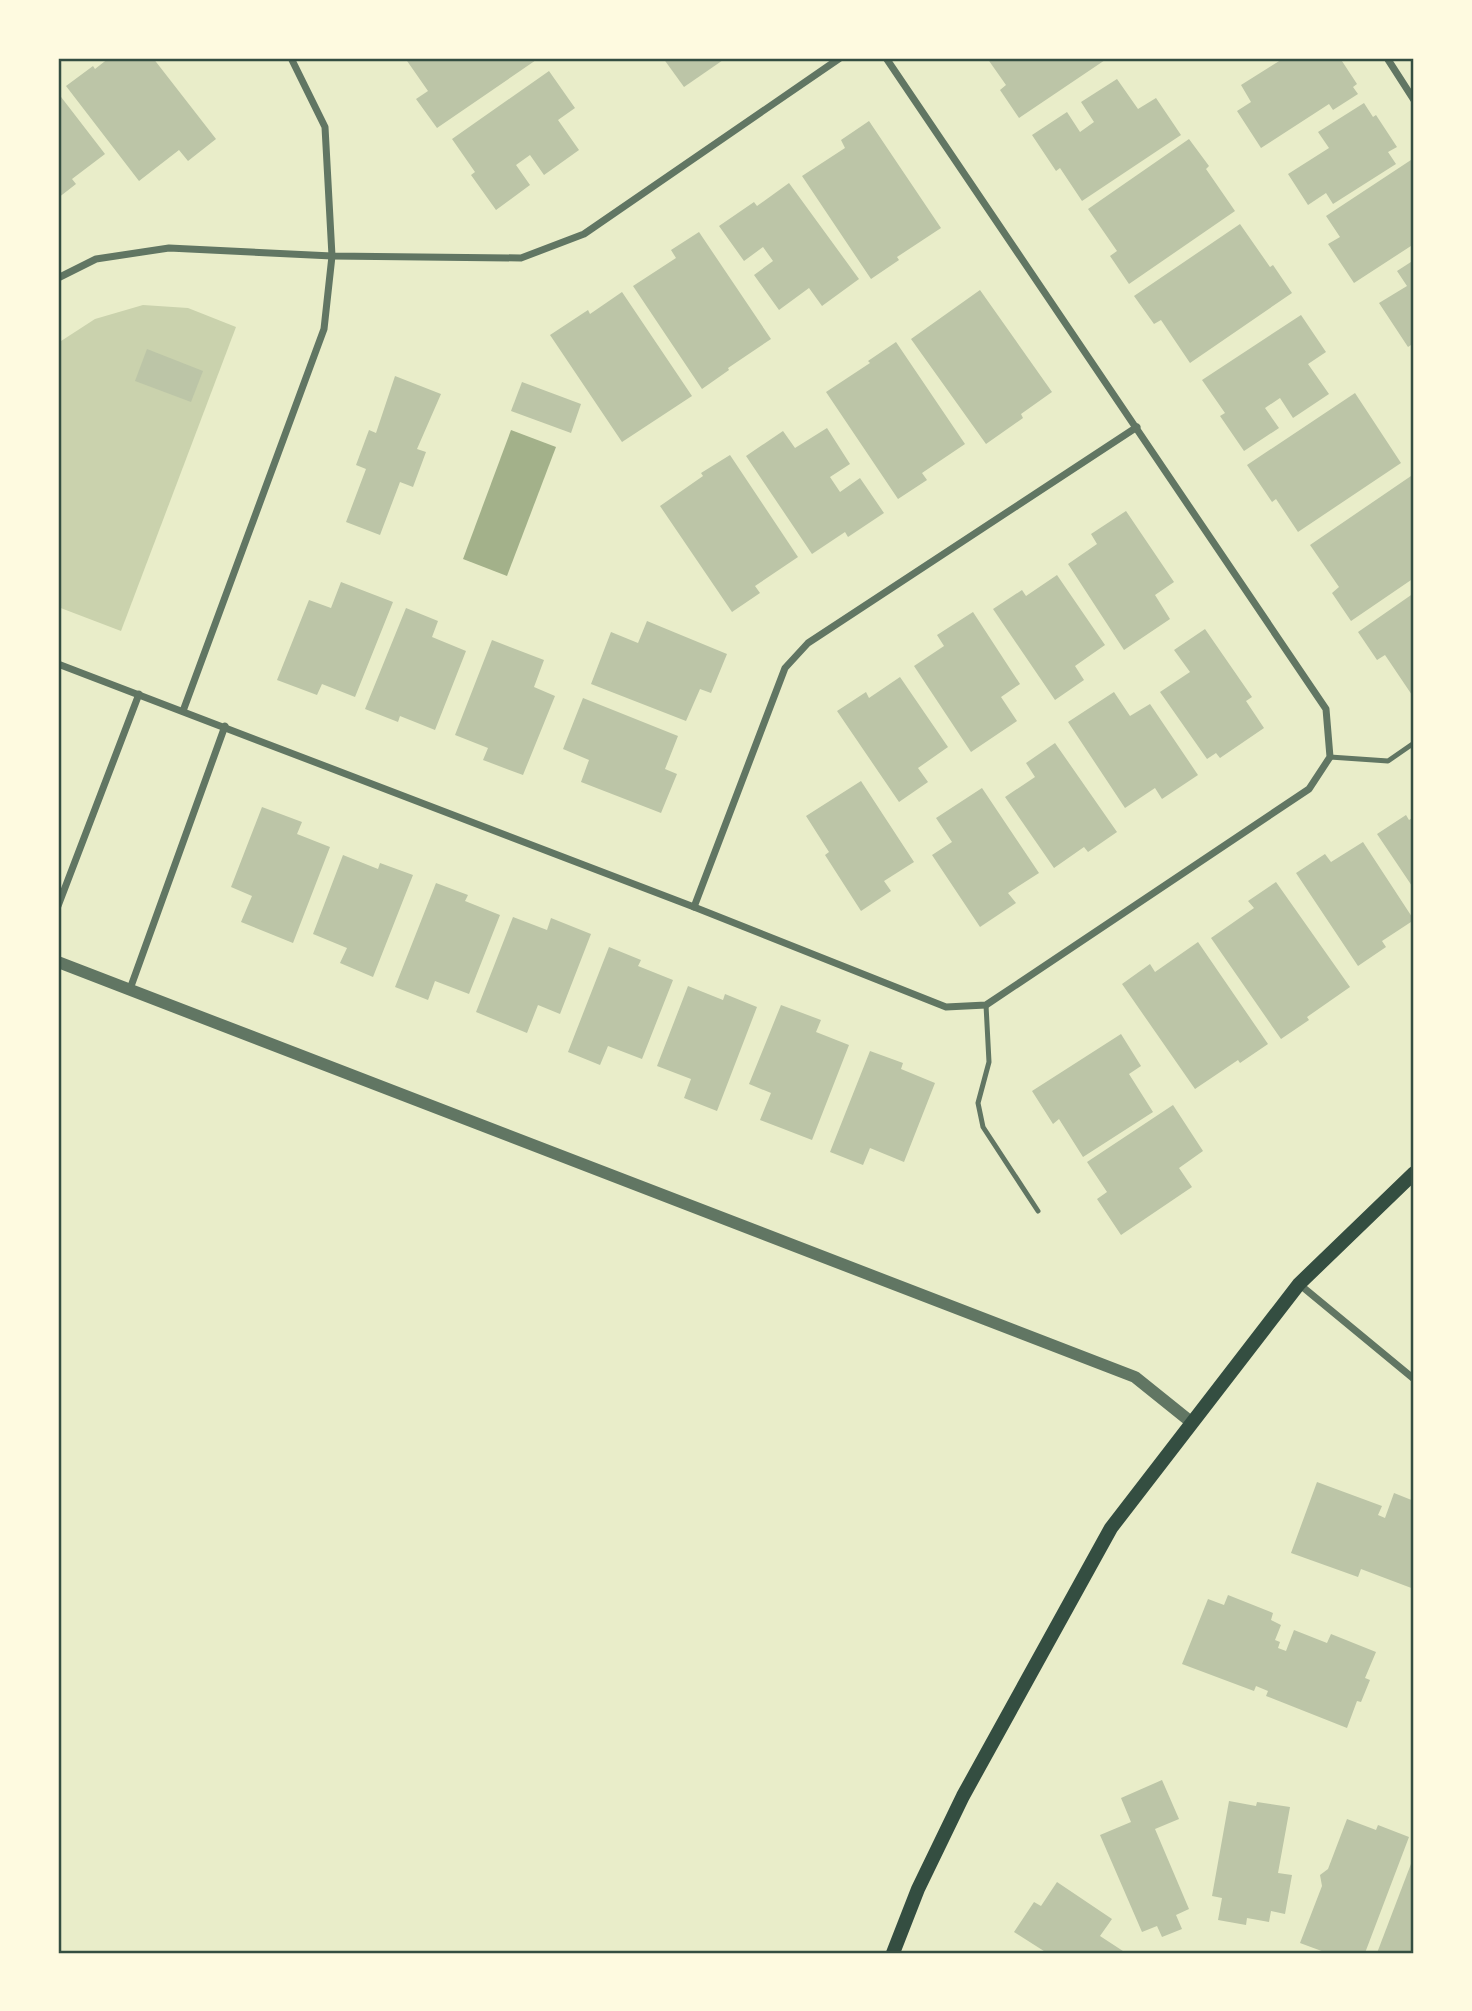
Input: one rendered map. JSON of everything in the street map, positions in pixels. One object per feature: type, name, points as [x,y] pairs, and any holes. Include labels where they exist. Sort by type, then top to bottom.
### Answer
[{"type":"main road","points":[[893,1953],[918,1889],[963,1796],[1111,1528],[1299,1284],[1414,1173]]},
{"type":"street","points":[[183,711],[324,329],[331,256],[325,127],[291,58]]},
{"type":"street","points":[[58,278],[96,259],[169,248],[331,256],[521,258],[584,234],[840,58]]},
{"type":"street","points":[[58,664],[225,726],[946,1006],[986,1005],[1309,789],[1330,757],[1326,709],[886,58]]},
{"type":"street","points":[[1387,58],[1414,100]]},
{"type":"street","points":[[694,907],[785,668],[807,643],[1137,427]]},
{"type":"street","points":[[58,906],[139,694]]},
{"type":"street","points":[[130,989],[225,726]]},
{"type":"street","points":[[58,962],[1135,1377],[1191,1422]]},
{"type":"street","points":[[1299,1284],[1414,1378]]},
{"type":"lane","points":[[1330,757],[1388,761],[1414,743]]},
{"type":"lane","points":[[986,1005],[989,1062],[978,1103],[984,1127],[1038,1211]]},
{"type":"shaded area","points":[[143,305],[188,308],[236,327],[121,631],[58,607],[58,343],[95,319]]},
{"type":"shaded area","points":[[511,430],[556,447],[507,576],[463,559]]},
{"type":"building","points":[[109,58],[153,58],[216,139],[188,161],[179,150],[139,181],[66,86]]},
{"type":"building","points":[[405,58],[539,58],[437,128],[416,99],[428,91]]},
{"type":"building","points":[[663,58],[726,58],[684,87]]},
{"type":"building","points":[[987,58],[1108,58],[1019,118],[1000,90],[1006,85]]},
{"type":"building","points":[[1284,58],[1340,58],[1357,84],[1353,87],[1358,94],[1333,110],[1329,104],[1261,148],[1237,111],[1251,102],[1241,85]]},
{"type":"building","points":[[549,71],[575,108],[558,120],[579,150],[544,175],[530,155],[516,165],[530,185],[496,210],[471,175],[475,172],[452,139]]},
{"type":"building","points":[[1117,79],[1138,109],[1156,98],[1181,135],[1082,201],[1060,168],[1056,171],[1032,135],[1067,112],[1080,132],[1094,122],[1081,102]]},
{"type":"building","points":[[58,93],[105,154],[72,179],[76,184],[58,198]]},
{"type":"building","points":[[1364,103],[1373,117],[1376,115],[1397,147],[1388,152],[1396,164],[1333,204],[1326,193],[1308,205],[1288,174],[1329,148],[1318,132]]},
{"type":"building","points":[[869,121],[941,228],[897,257],[899,260],[871,279],[802,176],[845,148],[841,140]]},
{"type":"building","points":[[1189,139],[1209,166],[1206,169],[1235,211],[1129,284],[1110,256],[1117,251],[1088,209]]},
{"type":"building","points":[[1414,158],[1414,244],[1354,283],[1328,244],[1340,237],[1326,216]]},
{"type":"building","points":[[789,183],[859,279],[822,306],[809,288],[779,310],[754,275],[773,261],[763,247],[744,261],[719,226],[754,202],[757,206]]},
{"type":"building","points":[[1240,224],[1292,293],[1190,363],[1161,320],[1154,324],[1134,296]]},
{"type":"building","points":[[699,232],[771,339],[702,389],[633,286],[676,258],[671,250]]},
{"type":"building","points":[[1414,260],[1414,343],[1408,347],[1379,303],[1407,286],[1397,271]]},
{"type":"building","points":[[980,290],[1052,392],[1021,414],[1023,418],[986,444],[911,339]]},
{"type":"building","points":[[622,292],[692,396],[622,442],[550,335],[588,310],[590,314]]},
{"type":"building","points":[[1301,315],[1326,352],[1308,364],[1329,394],[1293,418],[1280,398],[1265,408],[1279,428],[1244,451],[1220,416],[1225,413],[1202,380]]},
{"type":"building","points":[[896,342],[965,444],[922,473],[927,480],[898,499],[826,392]]},
{"type":"building","points":[[147,349],[203,371],[191,402],[135,381]]},
{"type":"building","points":[[395,376],[441,394],[417,449],[426,452],[413,487],[400,482],[380,535],[346,522],[366,469],[356,465],[369,430],[376,433]]},
{"type":"building","points":[[522,382],[581,404],[571,433],[511,411]]},
{"type":"building","points":[[1355,393],[1401,463],[1298,532],[1276,499],[1272,502],[1247,465]]},
{"type":"building","points":[[827,428],[850,464],[830,477],[840,492],[860,478],[884,513],[848,537],[845,532],[812,554],[746,456],[783,431],[795,448]]},
{"type":"building","points":[[730,455],[798,557],[755,586],[760,593],[732,612],[660,506],[703,476],[701,473]]},
{"type":"building","points":[[1411,476],[1414,480],[1414,578],[1351,621],[1332,593],[1339,587],[1310,545]]},
{"type":"building","points":[[1126,511],[1174,582],[1155,595],[1170,619],[1124,650],[1068,564],[1097,544],[1091,534]]},
{"type":"building","points":[[1057,575],[1105,645],[1075,666],[1084,680],[1055,700],[993,609],[1022,590],[1026,596]]},
{"type":"building","points":[[341,582],[393,602],[355,697],[322,684],[317,695],[277,680],[309,600],[331,608]]},
{"type":"building","points":[[1414,593],[1414,698],[1385,655],[1377,660],[1358,632]]},
{"type":"building","points":[[406,608],[438,621],[432,637],[466,651],[435,730],[400,716],[398,722],[365,709]]},
{"type":"building","points":[[973,612],[1020,684],[1001,697],[1017,721],[971,752],[914,666],[944,646],[937,635]]},
{"type":"building","points":[[647,621],[727,654],[711,693],[700,689],[686,721],[591,684],[611,632],[638,643]]},
{"type":"building","points":[[1205,629],[1252,697],[1246,701],[1264,728],[1220,758],[1216,753],[1207,759],[1160,692],[1190,672],[1174,650]]},
{"type":"building","points":[[492,640],[544,660],[534,687],[555,696],[523,775],[483,760],[488,748],[455,735]]},
{"type":"building","points":[[900,677],[948,747],[918,768],[928,782],[899,802],[837,711],[866,692],[869,698]]},
{"type":"building","points":[[1114,692],[1130,716],[1150,704],[1198,775],[1162,799],[1155,788],[1125,808],[1068,722]]},
{"type":"building","points":[[583,698],[678,736],[665,769],[677,774],[661,813],[581,782],[589,760],[563,749]]},
{"type":"building","points":[[1055,743],[1117,832],[1088,852],[1084,847],[1054,868],[1005,797],[1035,777],[1026,763]]},
{"type":"building","points":[[861,781],[914,862],[884,881],[891,891],[861,911],[825,855],[829,852],[806,816]]},
{"type":"building","points":[[982,788],[1039,873],[1008,893],[1016,903],[980,927],[932,855],[952,842],[936,818]]},
{"type":"building","points":[[262,807],[302,822],[297,834],[330,847],[293,943],[241,922],[252,896],[231,887]]},
{"type":"building","points":[[1406,815],[1409,820],[1414,817],[1414,889],[1377,834]]},
{"type":"building","points":[[1363,842],[1414,920],[1382,941],[1386,947],[1358,966],[1296,873],[1325,854],[1331,862]]},
{"type":"building","points":[[343,855],[378,869],[380,863],[413,875],[373,977],[340,963],[347,948],[313,934]]},
{"type":"building","points":[[1276,882],[1350,987],[1281,1039],[1211,938],[1254,908],[1248,901]]},
{"type":"building","points":[[436,883],[468,895],[465,901],[500,915],[469,994],[435,981],[428,1000],[395,987]]},
{"type":"building","points":[[513,917],[547,930],[551,918],[591,934],[560,1014],[538,1005],[527,1033],[476,1012]]},
{"type":"building","points":[[1198,942],[1268,1044],[1240,1063],[1238,1060],[1195,1089],[1122,984],[1150,964],[1155,972]]},
{"type":"building","points":[[609,947],[641,960],[638,966],[673,980],[642,1059],[608,1046],[600,1065],[568,1052]]},
{"type":"building","points":[[688,986],[723,1000],[725,994],[757,1007],[717,1111],[684,1098],[691,1079],[657,1066]]},
{"type":"building","points":[[781,1005],[821,1020],[816,1032],[849,1045],[812,1140],[760,1120],[771,1093],[749,1084]]},
{"type":"building","points":[[1121,1034],[1141,1066],[1129,1074],[1153,1112],[1083,1157],[1059,1119],[1053,1124],[1032,1091]]},
{"type":"building","points":[[870,1051],[903,1063],[901,1069],[935,1083],[904,1162],[870,1148],[863,1165],[830,1152]]},
{"type":"building","points":[[1173,1105],[1203,1151],[1179,1168],[1192,1187],[1121,1235],[1097,1199],[1107,1192],[1087,1162]]},
{"type":"building","points":[[1317,1482],[1382,1506],[1378,1515],[1385,1518],[1394,1493],[1414,1501],[1414,1589],[1361,1569],[1358,1577],[1291,1553]]},
{"type":"building","points":[[1228,1595],[1273,1613],[1271,1620],[1281,1625],[1275,1640],[1280,1642],[1278,1648],[1286,1651],[1294,1630],[1327,1643],[1331,1634],[1376,1652],[1365,1678],[1370,1680],[1361,1702],[1357,1701],[1347,1728],[1266,1696],[1268,1691],[1256,1686],[1254,1691],[1182,1664],[1208,1599],[1224,1605]]},
{"type":"building","points":[[1162,1780],[1179,1819],[1155,1829],[1189,1909],[1176,1915],[1182,1929],[1162,1937],[1157,1926],[1142,1932],[1100,1835],[1131,1822],[1121,1798]]},
{"type":"building","points":[[1229,1801],[1256,1806],[1257,1802],[1290,1807],[1278,1873],[1292,1875],[1285,1914],[1271,1911],[1269,1922],[1247,1918],[1246,1925],[1218,1920],[1222,1898],[1212,1896]]},
{"type":"building","points":[[1347,1819],[1376,1830],[1378,1825],[1409,1837],[1365,1953],[1327,1953],[1300,1943],[1322,1886],[1320,1875],[1328,1869]]},
{"type":"building","points":[[1414,1856],[1414,1953],[1377,1953]]},
{"type":"building","points":[[1057,1882],[1112,1919],[1100,1936],[1126,1953],[1047,1953],[1014,1932],[1034,1902],[1041,1906]]}]
